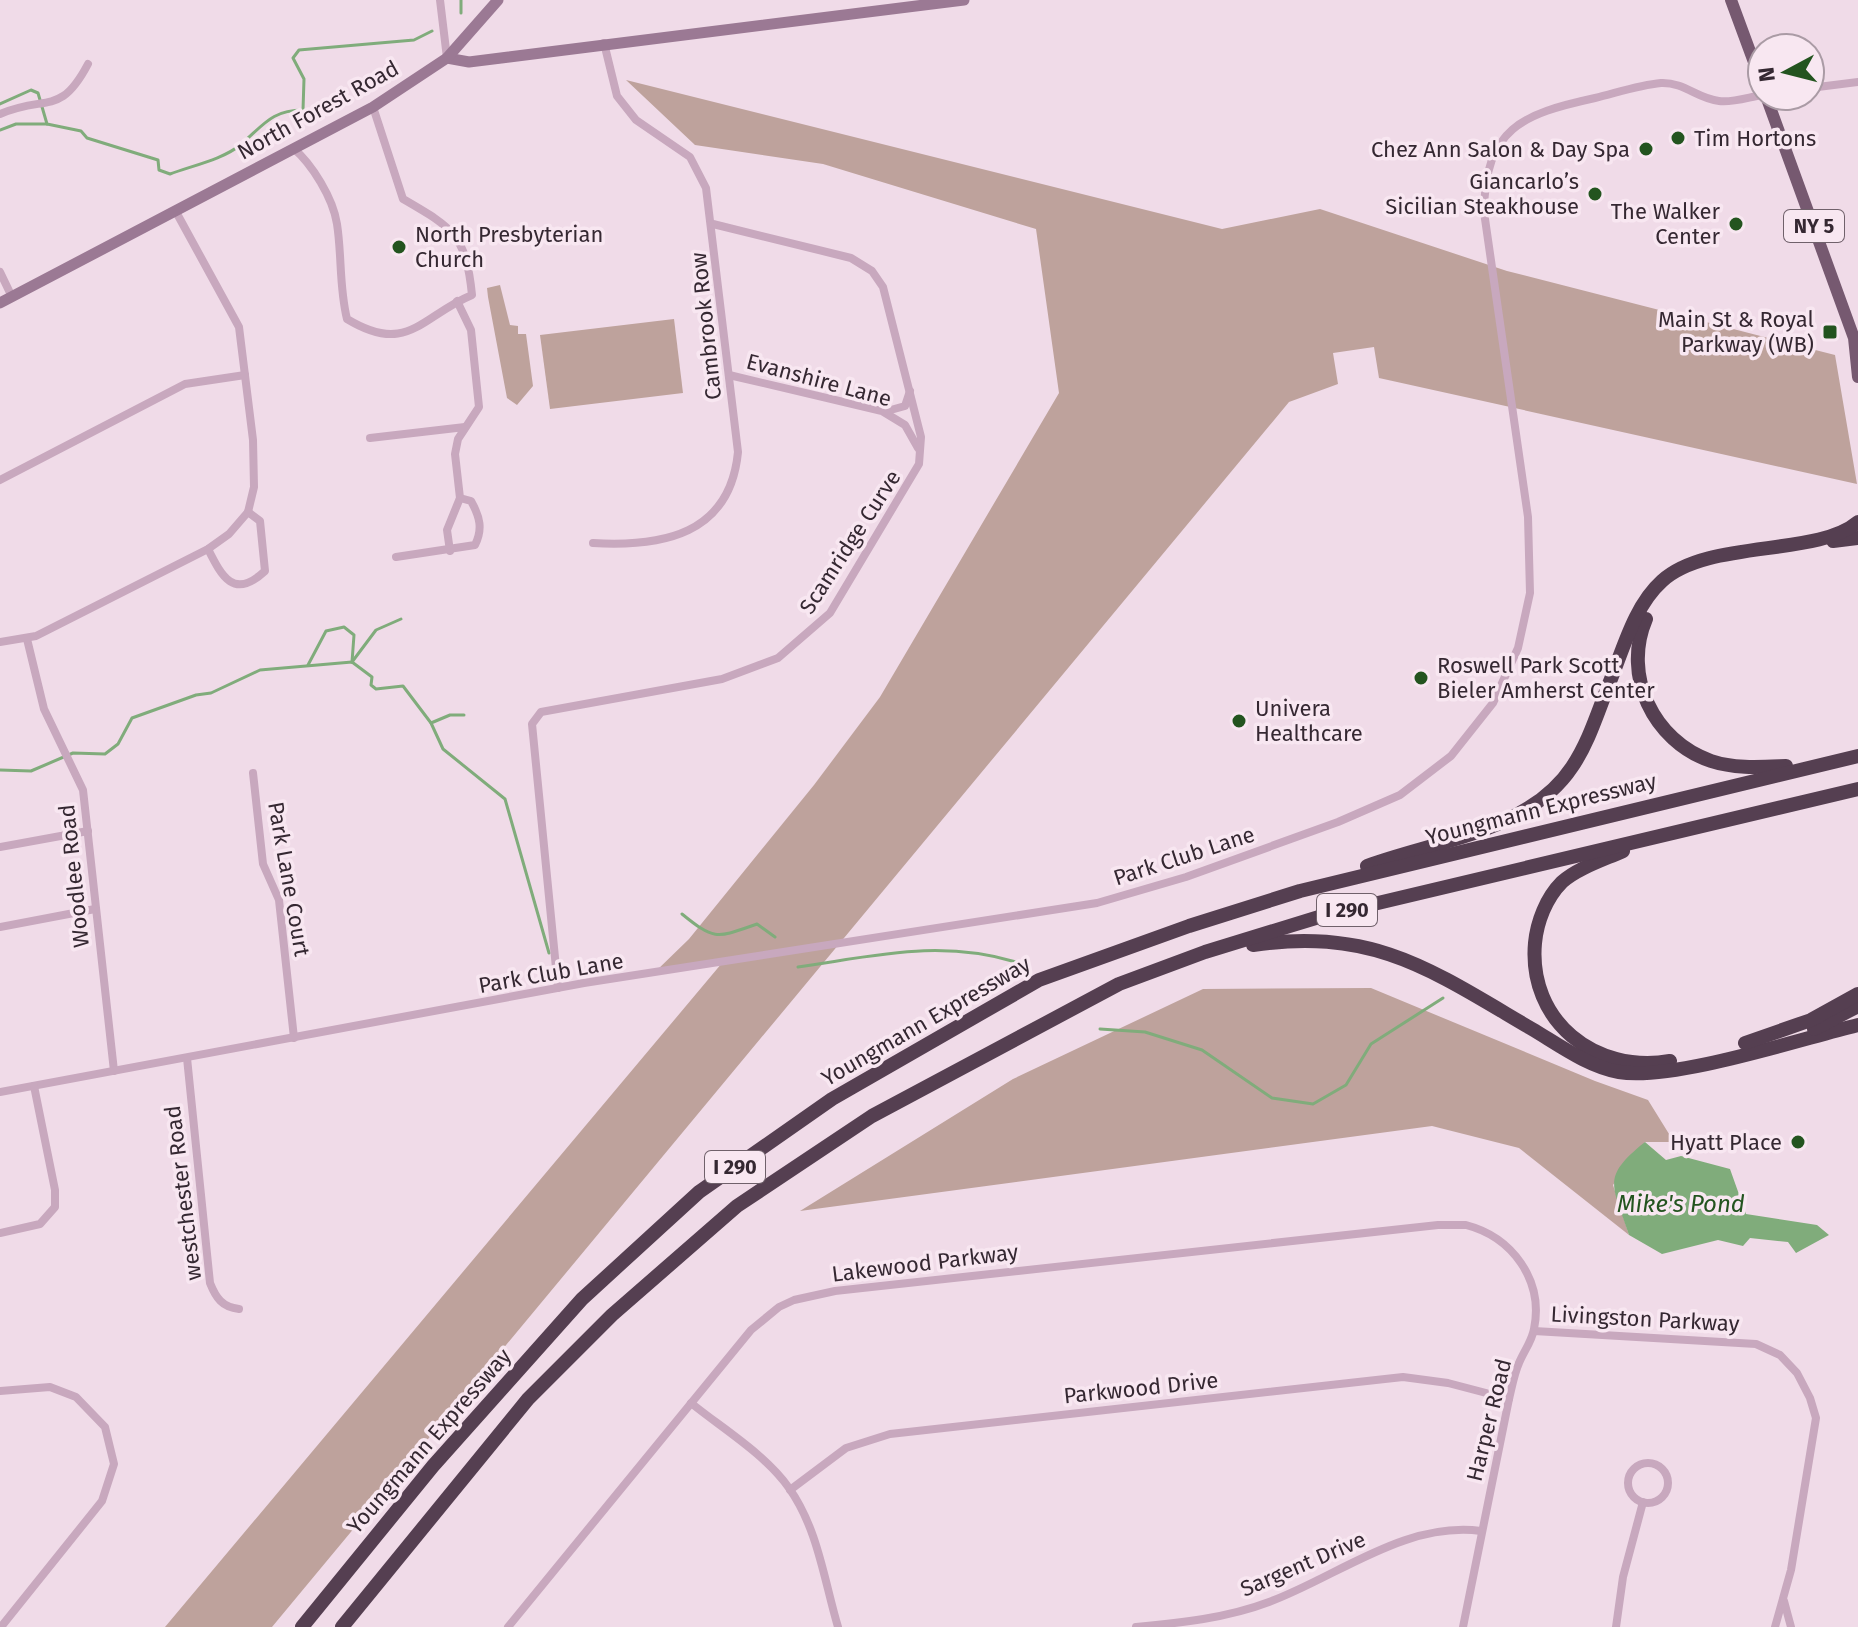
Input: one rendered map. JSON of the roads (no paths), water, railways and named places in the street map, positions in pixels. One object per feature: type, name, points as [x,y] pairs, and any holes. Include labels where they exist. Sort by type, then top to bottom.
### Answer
[{"type":"highway","points":[[1300,891],[1482,829],[1548,795],[1562,781],[1581,752],[1637,616],[1649,595],[1677,570],[1710,559],[1836,534],[1858,522]]},
{"type":"highway","points":[[1814,766],[1727,765],[1684,747],[1666,730],[1645,701],[1638,676],[1636,647],[1652,606],[1677,579],[1694,570],[1858,538]]},
{"type":"highway","name":"Youngmann Expressway","points":[[302,1627],[433,1466],[582,1299],[699,1192],[832,1099],[1039,980],[1189,926],[1300,891],[1858,756]]},
{"type":"highway","name":"I 290","points":[[342,1627],[528,1399],[612,1315],[737,1206],[872,1116],[1119,984],[1205,952],[1319,917],[1858,789]]},
{"type":"highway","points":[[1656,837],[1573,874],[1545,906],[1536,934],[1536,975],[1545,1006],[1565,1034],[1583,1046],[1617,1059],[1663,1062],[1781,1032],[1858,994]]},
{"type":"highway","points":[[1205,952],[1301,941],[1385,950],[1435,972],[1581,1058],[1616,1071],[1664,1072],[1858,1025]]},
{"type":"highway","points":[[1772,1046],[1858,1006]]},
{"type":"main road","name":"North Forest Road","points":[[0,303],[373,107],[447,58],[498,0]]},
{"type":"main road","points":[[447,58],[469,62],[964,0]]},
{"type":"main road","points":[[1731,0],[1746,41]]},
{"type":"main road","name":"NY 5","points":[[1771,112],[1856,334],[1858,377]]},
{"type":"street","points":[[440,0],[447,58]]},
{"type":"street","name":"Cambrook Row","points":[[593,543],[646,544],[669,539],[697,525],[717,505],[736,465],[713,224],[706,188],[690,157],[636,120],[617,96],[604,43]]},
{"type":"street","points":[[0,114],[56,101],[74,90],[88,64]]},
{"type":"street","points":[[1826,86],[1858,82]]},
{"type":"street","name":"Park Club Lane","points":[[0,1092],[558,988],[1097,903],[1186,877],[1390,800],[1419,783],[1464,742],[1493,703],[1518,648],[1530,593],[1529,526],[1484,212],[1492,159],[1517,124],[1538,112],[1579,101],[1662,83],[1686,86],[1720,102],[1746,98]]},
{"type":"street","points":[[293,148],[309,161],[337,221],[340,290],[347,319],[365,330],[387,335],[430,322],[457,301],[472,295],[468,258],[446,224],[403,199],[373,107]]},
{"type":"street","points":[[0,642],[27,639],[208,549],[229,534],[248,512],[254,462],[239,327],[175,210]]},
{"type":"street","name":"Scamridge Curve","points":[[558,988],[532,724],[541,712],[722,679],[778,658],[806,637],[830,613],[915,475],[919,461],[921,437],[910,391],[883,287],[872,271],[851,258],[713,224]]},
{"type":"street","points":[[0,272],[12,297]]},
{"type":"street","points":[[450,551],[447,530],[460,498],[455,454],[458,439],[479,407],[471,330],[457,301]]},
{"type":"street","points":[[0,480],[185,384],[245,375]]},
{"type":"street","name":"Evanshire Lane","points":[[729,375],[882,411],[911,431],[919,461]]},
{"type":"street","points":[[882,411],[905,406],[910,391]]},
{"type":"street","points":[[370,438],[465,427]]},
{"type":"street","points":[[396,557],[475,545],[481,531],[471,501],[460,498]]},
{"type":"street","points":[[208,549],[223,578],[237,585],[254,581],[265,571],[265,543],[260,521],[248,512]]},
{"type":"street","name":"Woodlee Road","points":[[27,639],[44,709],[83,790],[114,1071]]},
{"type":"street","name":"Park Lane Court","points":[[253,773],[263,864],[279,900],[294,1038]]},
{"type":"street","points":[[0,847],[88,831]]},
{"type":"street","points":[[0,927],[95,909]]},
{"type":"street","name":"westchester Road","points":[[187,1058],[210,1283],[216,1298],[230,1308],[239,1309]]},
{"type":"street","points":[[0,1233],[40,1224],[55,1207],[55,1190],[34,1086]]},
{"type":"street","name":"Lakewood Parkway","points":[[508,1627],[762,1319],[779,1307],[810,1295],[1438,1225],[1466,1225],[1493,1236]]},
{"type":"street","name":"Harper Road","points":[[1463,1627],[1509,1399],[1519,1364],[1534,1331],[1536,1313],[1528,1274],[1520,1259],[1493,1236]]},
{"type":"street","name":"Livingston Parkway","points":[[1534,1331],[1744,1341],[1768,1349],[1788,1363],[1804,1385],[1816,1418],[1784,1600],[1775,1627]]},
{"type":"street","name":"Parkwood Drive","points":[[790,1490],[846,1448],[890,1434],[1403,1377],[1448,1383],[1477,1394],[1509,1399]]},
{"type":"street","points":[[0,1391],[50,1387],[76,1397],[105,1427],[114,1464],[102,1501],[1,1627]]},
{"type":"street","points":[[691,1403],[763,1462],[790,1490],[814,1538],[838,1627]]},
{"type":"street","points":[[1653,1463],[1664,1471],[1668,1489],[1655,1502],[1643,1502],[1632,1494],[1628,1481],[1634,1468],[1653,1463]]},
{"type":"street","points":[[1616,1627],[1623,1577],[1643,1502]]},
{"type":"street","name":"Sargent Drive","points":[[1136,1627],[1242,1611],[1287,1595],[1404,1541],[1450,1529],[1481,1531]]},
{"type":"street","name":"Livingston Parkway","points":[[1784,1600],[1791,1627]]},
{"type":"water","name":"Mike's Pond","points":[[1645,1142],[1666,1160],[1681,1156],[1730,1169],[1746,1214],[1817,1225],[1829,1235],[1796,1253],[1788,1242],[1750,1238],[1743,1246],[1718,1240],[1662,1254],[1629,1235],[1615,1193],[1614,1183],[1621,1165]]},
{"type":"waterway","points":[[461,0],[461,13]]},
{"type":"waterway","points":[[0,104],[31,90],[38,93],[47,124],[81,131],[87,138],[158,160],[159,170],[170,174],[233,150],[275,116],[303,110],[304,79],[293,58],[299,50],[414,40],[432,31]]},
{"type":"waterway","points":[[0,130],[16,124],[47,124]]},
{"type":"waterway","points":[[352,662],[376,630],[401,619]]},
{"type":"waterway","points":[[308,665],[326,631],[344,627],[354,635],[352,662]]},
{"type":"waterway","points":[[0,770],[31,771],[73,753],[105,754],[118,744],[132,718],[196,695],[211,693],[260,670],[352,662],[372,677],[371,685],[376,689],[403,686],[431,723],[443,749],[505,799],[549,953]]},
{"type":"waterway","points":[[431,723],[450,715],[464,715]]},
{"type":"waterway","points":[[682,914],[710,933],[724,934],[757,924],[775,937]]},
{"type":"waterway","points":[[798,967],[933,951],[988,955],[1016,962]]},
{"type":"waterway","points":[[1100,1029],[1145,1032],[1202,1050],[1272,1098],[1313,1104],[1346,1085],[1371,1044],[1443,998]]},
{"type":"place","name":"Tim Hortons","points":[[1678,138]]},
{"type":"place","name":"Chez Ann Salon & Day Spa","points":[[1646,149]]},
{"type":"place","name":"Giancarlo’s Sicilian Steakhouse","points":[[1595,194]]},
{"type":"place","name":"The Walker Center","points":[[1736,224]]},
{"type":"place","name":"North Presbyterian Church","points":[[399,247]]},
{"type":"place","name":"Main St & Royal Parkway (WB)","points":[[1830,332]]},
{"type":"place","name":"Roswell Park Scott Bieler Amherst Center","points":[[1421,678]]},
{"type":"place","name":"Univera Healthcare","points":[[1239,721]]},
{"type":"place","name":"Hyatt Place","points":[[1798,1142]]}]
